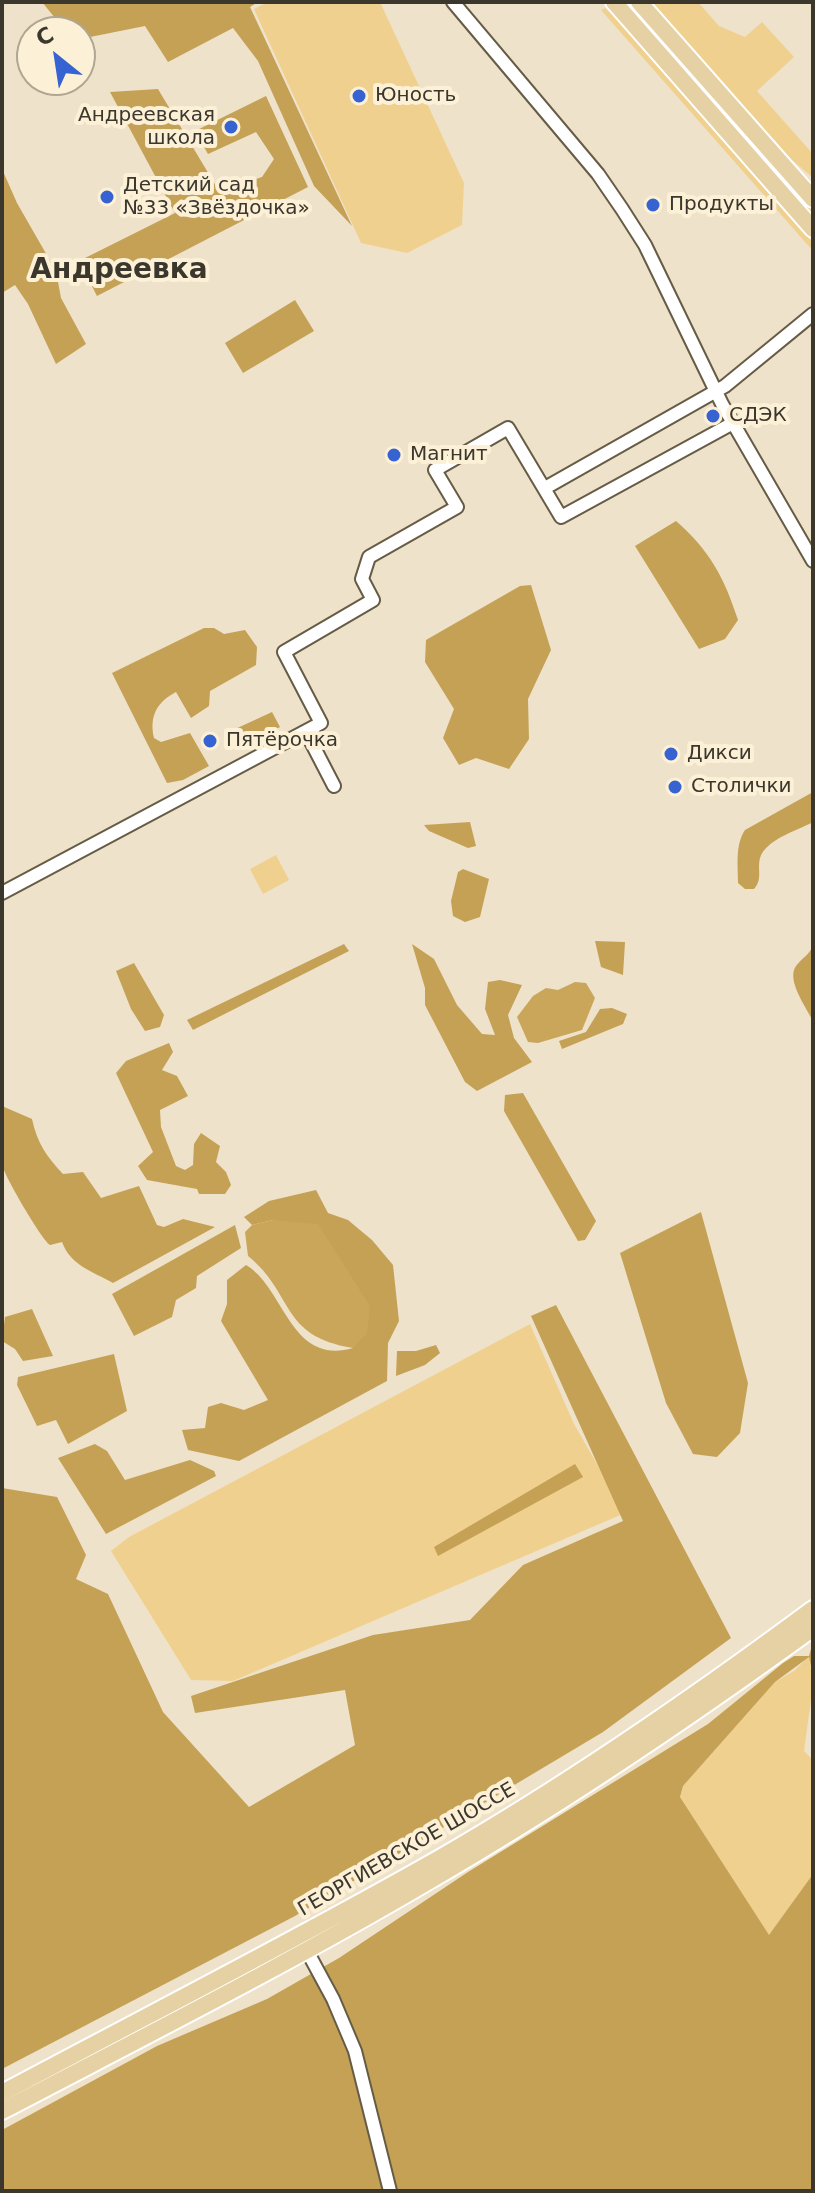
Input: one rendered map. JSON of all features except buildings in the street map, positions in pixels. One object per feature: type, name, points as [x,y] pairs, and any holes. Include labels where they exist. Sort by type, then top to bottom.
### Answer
[{"type":"main road","points":[[614,2],[813,229]]},
{"type":"main road","points":[[632,22],[641,22],[643,6]]},
{"type":"main road","points":[[643,6],[813,199]]},
{"type":"main road","name":"ГЕОРГИЕВСКОЕ ШОССЕ","points":[[2,2093],[440,1858],[571,1778],[813,1609]]},
{"type":"main road","name":"ГЕОРГИЕВСКОЕ ШОССЕ","points":[[2,2111],[426,1883],[577,1791],[724,1693],[813,1628]]},
{"type":"street","points":[[453,2],[598,174],[622,209],[645,245],[733,423],[813,561]]},
{"type":"street","points":[[545,488],[717,390],[813,314]]},
{"type":"street","points":[[2,893],[321,723],[284,652],[373,600],[362,579],[369,557],[457,507],[435,470],[508,428],[531,472],[545,488],[561,517],[733,423]]},
{"type":"street","points":[[306,732],[334,786]]},
{"type":"street","points":[[319,1924],[306,1949],[333,1999],[355,2051],[390,2191]]},
{"type":"shaded area","points":[[42,2],[258,2],[250,7],[352,226],[314,186],[258,61],[233,28],[168,62],[145,26],[96,36],[96,16],[53,16]]},
{"type":"shaded area","name":"Юность","points":[[268,2],[380,2],[464,183],[462,225],[407,253],[361,243],[254,9]]},
{"type":"shaded area","points":[[651,2],[698,2],[719,26],[745,37],[762,22],[794,57],[757,91],[813,154],[813,178],[791,159]]},
{"type":"shaded area","points":[[605,8],[622,21],[813,243],[813,251],[601,10]]},
{"type":"shaded area","points":[[646,21],[813,209],[813,219],[642,25]]},
{"type":"shaded area","points":[[158,89],[219,191],[262,177],[274,159],[256,132],[208,154],[195,131],[266,96],[308,187],[97,296],[79,261],[175,213],[110,92]]},
{"type":"shaded area","points":[[2,169],[17,203],[56,271],[61,298],[86,344],[56,364],[28,304],[15,285],[2,293]]},
{"type":"shaded area","points":[[295,300],[314,331],[243,373],[225,343]]},
{"type":"shaded area","points":[[676,521],[698,543],[714,566],[738,620],[725,639],[699,649],[635,546]]},
{"type":"shaded area","points":[[531,585],[551,650],[528,699],[529,739],[509,769],[476,758],[459,765],[443,738],[454,709],[425,662],[426,640],[520,586]]},
{"type":"shaded area","points":[[204,628],[214,628],[224,634],[245,630],[257,647],[256,665],[210,691],[209,706],[191,718],[176,692],[159,705],[154,716],[154,738],[161,742],[190,733],[209,766],[183,780],[167,783],[112,673]]},
{"type":"shaded area","points":[[272,712],[280,727],[240,750],[231,731]]},
{"type":"shaded area","points":[[813,792],[813,822],[783,836],[763,851],[757,885],[754,889],[745,889],[738,883],[738,849],[745,830]]},
{"type":"shaded area","points":[[470,822],[476,846],[468,848],[429,831],[424,825]]},
{"type":"shaded area","points":[[276,855],[289,880],[263,894],[250,869]]},
{"type":"shaded area","points":[[463,869],[489,879],[480,917],[465,922],[453,916],[451,901],[458,872]]},
{"type":"shaded area","points":[[595,941],[625,942],[623,975],[601,967]]},
{"type":"shaded area","points":[[344,944],[349,951],[193,1030],[187,1020]]},
{"type":"shaded area","points":[[412,944],[434,959],[457,1005],[482,1034],[495,1035],[485,1009],[488,982],[500,980],[522,985],[508,1015],[514,1038],[532,1062],[477,1091],[465,1082],[425,1005],[425,988]]},
{"type":"shaded area","points":[[813,946],[813,1021],[793,979],[796,966]]},
{"type":"shaded area","points":[[134,963],[164,1015],[160,1027],[145,1031],[131,1009],[116,971]]},
{"type":"shaded area","points":[[575,982],[586,983],[595,998],[582,1030],[538,1043],[528,1042],[517,1017],[533,996],[546,988],[558,990]]},
{"type":"shaded area","points":[[612,1008],[627,1014],[623,1024],[562,1049],[559,1041],[586,1032],[600,1009]]},
{"type":"shaded area","points":[[169,1043],[173,1052],[162,1070],[177,1076],[188,1096],[160,1110],[161,1127],[176,1166],[185,1170],[193,1165],[194,1144],[201,1133],[220,1146],[216,1162],[226,1172],[231,1185],[225,1194],[199,1194],[197,1189],[147,1180],[138,1166],[153,1152],[116,1073],[126,1061]]},
{"type":"shaded area","points":[[523,1093],[596,1221],[585,1240],[578,1241],[504,1111],[505,1095]]},
{"type":"shaded area","points":[[2,1106],[32,1119],[40,1142],[57,1168],[63,1174],[83,1172],[101,1198],[139,1186],[157,1225],[164,1227],[183,1219],[215,1227],[113,1283],[90,1271],[71,1257],[62,1242],[50,1245],[9,1180],[2,1164]]},
{"type":"shaded area","points":[[316,1190],[328,1213],[348,1220],[372,1240],[393,1265],[399,1321],[388,1343],[387,1381],[239,1461],[188,1450],[182,1430],[205,1428],[208,1407],[221,1403],[244,1410],[268,1400],[221,1321],[227,1304],[227,1280],[246,1265],[259,1276],[302,1336],[315,1346],[332,1351],[353,1348],[273,1220],[252,1225],[244,1217],[269,1201]]},
{"type":"shaded area","points":[[701,1212],[748,1383],[740,1433],[717,1457],[693,1454],[666,1403],[620,1253]]},
{"type":"shaded area","points":[[273,1220],[318,1224],[370,1306],[367,1333],[353,1348],[329,1342],[300,1324],[263,1270],[248,1256],[245,1232],[252,1225]]},
{"type":"shaded area","points":[[235,1225],[241,1248],[197,1276],[196,1288],[176,1300],[172,1317],[134,1336],[112,1294]]},
{"type":"shaded area","points":[[556,1305],[731,1638],[603,1732],[295,1916],[2,2069],[2,1488],[57,1497],[86,1555],[76,1579],[108,1594],[163,1712],[249,1807],[355,1745],[345,1690],[195,1713],[191,1696],[373,1635],[470,1620],[523,1565],[623,1521],[531,1316]]},
{"type":"shaded area","points":[[32,1309],[53,1356],[23,1361],[15,1349],[2,1341],[5,1317]]},
{"type":"shaded area","points":[[530,1324],[574,1424],[625,1513],[233,1681],[191,1680],[111,1551],[129,1537]]},
{"type":"shaded area","points":[[436,1345],[440,1353],[425,1365],[396,1376],[397,1351],[416,1351]]},
{"type":"shaded area","points":[[114,1354],[127,1411],[68,1444],[56,1420],[37,1426],[17,1385],[18,1377]]},
{"type":"shaded area","points":[[95,1444],[107,1451],[125,1480],[190,1460],[214,1471],[216,1476],[106,1534],[58,1458]]},
{"type":"shaded area","points":[[575,1464],[583,1477],[438,1556],[434,1547]]},
{"type":"shaded area","points":[[813,1642],[813,1676],[809,1657],[775,1682],[683,1786],[680,1797],[769,1935],[813,1874],[813,2191],[2,2191],[2,2130],[157,2046],[267,1999],[339,1958],[468,1872],[708,1724],[783,1663],[794,1656],[809,1656]]},
{"type":"shaded area","points":[[809,1656],[813,1685],[804,1751],[813,1760],[813,1874],[769,1936],[680,1797],[683,1786],[775,1682],[794,1671]]},
{"type":"place","name":"Юность","points":[[359,96]]},
{"type":"place","name":"Андреевская школа","points":[[231,127]]},
{"type":"place","name":"Детский сад №33 «Звёздочка»","points":[[107,197]]},
{"type":"place","name":"Продукты","points":[[653,205]]},
{"type":"place","name":"СДЭК","points":[[713,416]]},
{"type":"place","name":"Магнит","points":[[394,455]]},
{"type":"place","name":"Пятёрочка","points":[[210,741]]},
{"type":"place","name":"Дикси","points":[[671,754]]},
{"type":"place","name":"Столички","points":[[675,787]]},
{"type":"district","name":"Андреевка","points":[[119,271]]}]
